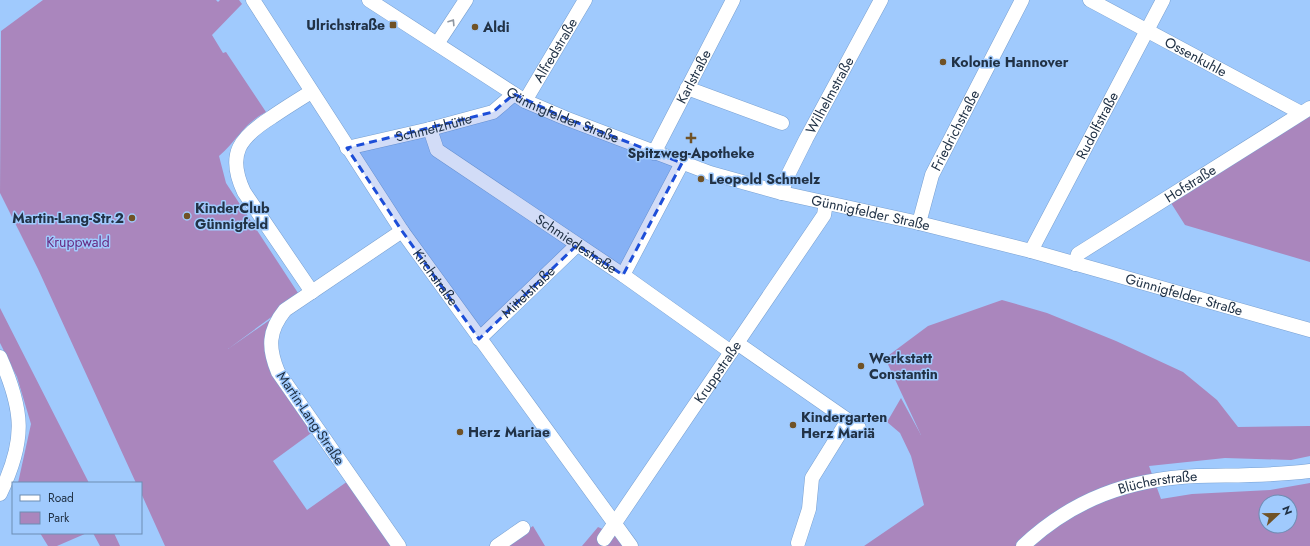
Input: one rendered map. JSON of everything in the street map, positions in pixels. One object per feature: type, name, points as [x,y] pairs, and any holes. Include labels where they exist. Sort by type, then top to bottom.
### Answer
[{"type":"street","name":"Kirchstraße","points":[[253,0],[402,231],[630,546]]},
{"type":"street","name":"Günnigfelder Straße","points":[[369,0],[520,97],[654,153],[682,163],[742,183],[919,223],[1031,251],[1310,330]]},
{"type":"street","points":[[437,44],[466,0]]},
{"type":"street","name":"Alfredstraße","points":[[520,97],[585,0]]},
{"type":"street","name":"Karlstraße","points":[[654,153],[733,0]]},
{"type":"street","name":"Wilhelmstraße","points":[[782,193],[786,179],[806,139],[881,0]]},
{"type":"street","name":"Friedrichstraße","points":[[919,223],[932,175],[1022,0]]},
{"type":"street","name":"Ossenkuhle","points":[[1090,0],[1306,111]]},
{"type":"street","name":"Rudolfstraße","points":[[1031,251],[1163,0]]},
{"type":"street","points":[[687,88],[782,123]]},
{"type":"street","points":[[311,92],[255,121],[238,149],[235,168],[237,178],[244,192],[312,292]]},
{"type":"street","name":"Schmelzhütte","points":[[348,148],[430,129],[493,112],[520,97]]},
{"type":"street","name":"Hofstraße","points":[[1075,264],[1078,254],[1306,111]]},
{"type":"street","name":"Schmiedestraße","points":[[430,129],[437,150],[577,245],[853,424],[812,478],[809,509],[798,543]]},
{"type":"street","points":[[623,275],[682,163]]},
{"type":"street","name":"Kruppstraße","points":[[604,539],[824,215],[826,202]]},
{"type":"street","name":"Martin-Lang-Straße","points":[[399,546],[278,372],[274,363],[271,337],[276,322],[285,310],[402,231]]},
{"type":"street","name":"Mittelstraße","points":[[479,339],[577,245]]},
{"type":"street","points":[[0,357],[18,405],[20,430],[11,470],[0,494]]},
{"type":"street","name":"Blücherstraße","points":[[1023,546],[1042,529],[1066,512],[1092,498],[1125,486],[1155,480],[1196,476],[1310,471]]},
{"type":"street","points":[[497,546],[523,528]]},
{"type":"highlighted area","points":[[514,94],[565,118],[682,163],[623,275],[577,245],[479,339],[402,231],[347,148],[493,112]]},
{"type":"green space","name":"Kruppwald","points":[[43,0],[216,0],[218,2],[220,0],[239,0],[242,4],[212,35],[223,53],[226,52],[266,112],[251,122],[219,156],[226,183],[300,296],[228,349],[274,317],[265,348],[314,431],[273,461],[307,510],[348,481],[395,546],[165,546],[142,495],[142,482],[136,482],[38,269],[0,193],[1,31]]},
{"type":"green space","points":[[1310,115],[1310,262],[1185,225],[1171,203]]},
{"type":"green space","points":[[1002,300],[1047,313],[1116,341],[1183,372],[1217,400],[1238,427],[1310,426],[1310,456],[1291,460],[1225,458],[1149,466],[1161,499],[1192,494],[1270,490],[1310,483],[1310,546],[864,546],[924,505],[911,456],[900,433],[887,422],[901,398],[921,435],[885,358],[928,326]]},
{"type":"green space","points":[[0,308],[88,482],[18,482],[31,424],[17,377],[0,343]]},
{"type":"green space","points":[[533,526],[545,546],[503,546]]},
{"type":"green space","points":[[598,527],[618,536],[626,546],[582,546]]},
{"type":"green space","points":[[41,534],[85,534],[57,546],[48,546]]},
{"type":"green space","points":[[94,534],[114,534],[120,546],[100,546]]},
{"type":"place","name":"Ulrichstraße","points":[[393,25]]},
{"type":"place","name":"Aldi","points":[[475,27]]},
{"type":"place","name":"Kolonie Hannover","points":[[943,62]]},
{"type":"place","name":"Spitzweg-Apotheke","points":[[691,138]]},
{"type":"place","name":"Leopold Schmelz","points":[[701,179]]},
{"type":"place","name":"KinderClub Günnigfeld","points":[[187,216]]},
{"type":"place","name":"Martin-Lang-Str.2","points":[[132,218]]},
{"type":"place","name":"Werkstatt Constantin","points":[[861,366]]},
{"type":"place","name":"Kindergarten Herz Mariä","points":[[793,425]]},
{"type":"place","name":"Herz Mariae","points":[[460,432]]}]
